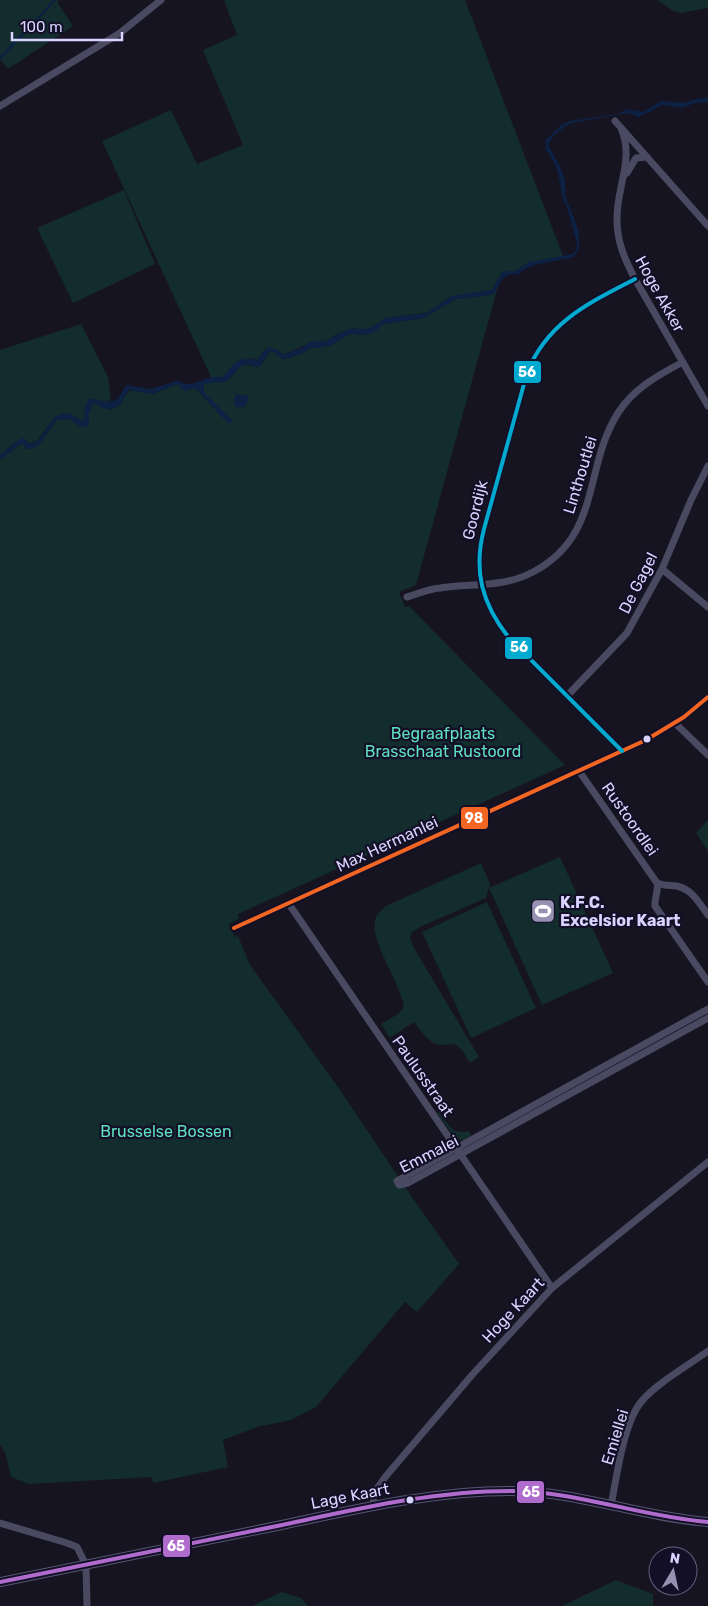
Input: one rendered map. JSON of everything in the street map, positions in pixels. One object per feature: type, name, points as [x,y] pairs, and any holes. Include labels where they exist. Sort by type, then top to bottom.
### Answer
[{"type":"street","points":[[0,106],[120,33],[161,0]]},
{"type":"street","points":[[616,121],[708,226]]},
{"type":"street","name":"Hoge Akker","points":[[621,128],[626,140],[627,153],[618,204],[618,232],[625,259],[708,406]]},
{"type":"street","name":"Hoge Akker","points":[[621,187],[630,166],[636,158],[647,157]]},
{"type":"street","name":"Goordijk","points":[[622,751],[501,627],[486,602],[479,564],[482,536],[526,373],[531,362],[546,337],[565,320],[635,279]]},
{"type":"street","name":"Linthoutlei","points":[[407,597],[439,588],[504,582],[528,574],[546,564],[565,546],[586,510],[607,434],[618,412],[645,384],[683,362]]},
{"type":"street","name":"De Gagel","points":[[567,696],[627,633],[662,569],[691,500],[708,466]]},
{"type":"street","points":[[662,569],[708,607]]},
{"type":"street","name":"Max Hermanlei","points":[[234,928],[622,751],[675,723],[708,697]]},
{"type":"street","points":[[675,723],[708,755]]},
{"type":"street","name":"Rustoordlei","points":[[579,771],[657,883]]},
{"type":"street","points":[[657,883],[663,886],[683,888],[692,893],[708,916]]},
{"type":"street","points":[[657,883],[658,890],[654,900],[655,906],[708,982]]},
{"type":"street","name":"Paulusstraat","points":[[289,904],[552,1288]]},
{"type":"street","name":"Emmalei","points":[[708,1009],[458,1151],[408,1183],[400,1185],[396,1181],[458,1151],[708,1018]]},
{"type":"street","name":"Hoge Kaart","points":[[374,1506],[373,1494],[386,1476],[472,1374],[552,1288],[708,1162]]},
{"type":"street","name":"Emiellei","points":[[611,1505],[630,1422],[641,1402],[660,1385],[708,1351]]},
{"type":"street","name":"Lage Kaart","points":[[0,1582],[374,1506],[441,1494],[470,1491],[504,1491],[549,1495],[611,1505],[665,1517],[708,1522]]},
{"type":"street","points":[[0,1523],[72,1544],[80,1550],[86,1564],[87,1606]]},
{"type":"green space","points":[[0,0],[59,0],[57,2],[73,26],[8,69],[0,59]]},
{"type":"green space","points":[[224,0],[465,0],[563,256],[529,262],[515,271],[503,271],[492,290],[452,296],[427,313],[386,318],[373,328],[361,330],[355,328],[337,334],[323,343],[313,342],[283,355],[276,349],[263,352],[257,360],[250,358],[223,377],[211,377],[102,141],[171,110],[197,164],[243,145],[203,50],[237,35]]},
{"type":"green space","points":[[658,0],[708,0],[708,8],[681,13],[673,11]]},
{"type":"green space","points":[[124,190],[155,264],[73,303],[37,228]]},
{"type":"green space","name":"Brusselse Bossen","points":[[498,286],[416,585],[399,592],[405,607],[409,606],[565,765],[238,914],[239,919],[229,924],[235,937],[238,936],[250,965],[336,1084],[459,1264],[417,1312],[405,1302],[316,1407],[291,1420],[257,1427],[223,1440],[228,1467],[153,1483],[152,1477],[29,1484],[11,1477],[6,1455],[0,1444],[0,460],[20,444],[30,449],[41,442],[57,420],[69,419],[81,427],[86,427],[89,424],[89,412],[93,404],[95,403],[111,410],[122,402],[128,391],[153,394],[175,385],[179,385],[183,389],[208,382],[224,382],[240,366],[249,365],[255,367],[261,365],[269,352],[272,351],[281,358],[286,359],[311,348],[331,345],[350,334],[364,335],[383,324],[424,318],[456,299],[491,295]]},
{"type":"green space","points":[[81,324],[108,377],[111,401],[105,402],[89,399],[83,422],[76,417],[55,417],[37,441],[29,444],[25,439],[16,442],[0,455],[0,350]]},
{"type":"green space","points":[[708,820],[708,851],[696,833]]},
{"type":"green space","name":"K.F.C. Excelsior Kaart","points":[[560,857],[613,973],[542,1005],[489,888]]},
{"type":"green space","points":[[481,863],[490,884],[486,898],[420,927],[412,932],[410,938],[414,948],[479,1057],[470,1063],[458,1046],[452,1044],[438,1045],[432,1042],[414,1022],[390,1038],[381,1024],[399,1013],[404,1005],[376,937],[375,921],[378,914],[386,906]]},
{"type":"green space","points":[[487,902],[536,1008],[471,1038],[422,932]]},
{"type":"green space","points":[[439,1112],[451,1127],[459,1132],[469,1131],[472,1137],[463,1141],[455,1138],[437,1113]]},
{"type":"green space","points":[[616,1580],[648,1592],[648,1596],[653,1596],[653,1606],[562,1606]]},
{"type":"green space","points":[[282,1592],[301,1598],[308,1606],[252,1606]]},
{"type":"water","points":[[708,98],[708,102],[695,103],[682,108],[663,105],[639,117],[628,113],[572,123],[562,129],[552,139],[548,145],[564,176],[566,199],[578,229],[578,251],[574,257],[539,264],[527,268],[518,274],[508,275],[502,279],[495,292],[491,295],[456,299],[424,318],[383,324],[376,331],[364,335],[350,334],[331,345],[311,348],[286,359],[281,358],[272,351],[269,352],[260,366],[242,365],[227,381],[204,384],[204,393],[232,420],[231,423],[228,423],[195,388],[184,391],[179,385],[175,385],[153,394],[129,390],[120,405],[113,409],[102,408],[95,403],[93,404],[89,412],[89,424],[86,427],[81,427],[69,419],[57,420],[37,446],[27,449],[23,444],[20,444],[0,460],[0,455],[22,438],[30,444],[36,442],[52,421],[62,414],[69,414],[83,422],[86,404],[89,399],[107,402],[114,401],[127,385],[150,389],[177,381],[192,384],[211,377],[223,377],[237,362],[245,359],[257,360],[268,348],[276,349],[283,355],[302,348],[310,342],[326,341],[348,329],[369,329],[386,318],[427,313],[452,296],[492,290],[503,271],[515,271],[529,262],[573,254],[577,244],[568,210],[563,199],[558,173],[554,162],[545,148],[546,140],[561,125],[569,121],[618,114],[627,109],[643,112],[661,101],[683,103]]},
{"type":"water","points":[[237,394],[248,396],[249,400],[244,407],[235,407],[234,399]]},
{"type":"waterway","points":[[0,58],[55,0]]},
{"type":"transit line","name":"56","points":[[622,751],[509,638],[492,613],[486,600],[482,586],[479,559],[484,529],[527,373],[535,355],[546,340],[571,316],[635,279]]},
{"type":"transit line","name":"98","points":[[234,928],[646,740],[684,717],[708,697]]},
{"type":"transit line","name":"65","points":[[0,1582],[367,1507],[452,1494],[510,1491],[535,1492],[584,1499],[658,1515],[708,1522]]},
{"type":"place","name":"K.F.C. Excelsior Kaart","points":[[543,911]]},
{"type":"park label","name":"Begraafplaats Brasschaat Rustoord","points":[[443,742]]}]
